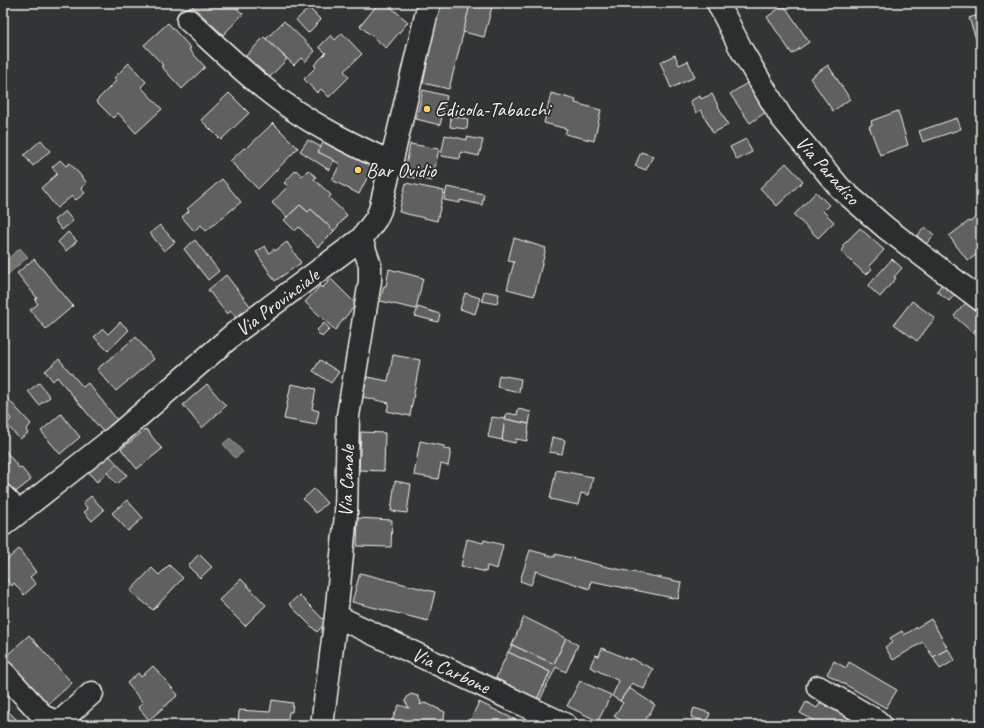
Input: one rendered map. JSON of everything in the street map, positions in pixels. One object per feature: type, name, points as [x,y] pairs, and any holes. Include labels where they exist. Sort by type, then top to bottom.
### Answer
[{"type":"street","name":"Via Provinciale","points":[[11,518],[116,436],[234,334],[361,239],[376,219],[380,210],[429,3]]},
{"type":"street","name":"Via Paradiso","points":[[718,3],[741,49],[781,117],[840,188],[886,228],[981,300]]},
{"type":"street","points":[[188,20],[238,65],[285,104],[328,130],[392,163]]},
{"type":"street","name":"Via Canale","points":[[322,725],[336,616],[346,514],[348,416],[370,281],[370,265],[361,239]]},
{"type":"street","points":[[3,496],[11,518]]},
{"type":"street","name":"Via Carbone","points":[[336,616],[566,725]]},
{"type":"street","points":[[3,672],[44,717],[55,721],[63,719],[92,693]]},
{"type":"street","points":[[818,687],[881,725]]},
{"type":"shaded area","points":[[20,248],[28,257],[7,275],[3,271],[3,263]]},
{"type":"shaded area","points":[[230,438],[243,452],[235,458],[223,444]]},
{"type":"building","points":[[193,3],[231,3],[243,14],[223,35],[191,5]]},
{"type":"building","points":[[379,3],[386,3],[408,22],[386,48],[360,26]]},
{"type":"building","points":[[441,3],[471,3],[449,89],[423,83]]},
{"type":"building","points":[[475,3],[493,3],[484,37],[463,32],[470,5],[474,6]]},
{"type":"building","points":[[784,5],[809,42],[792,54],[767,17]]},
{"type":"building","points":[[309,8],[321,20],[308,33],[296,20]]},
{"type":"building","points":[[981,14],[981,51],[969,18]]},
{"type":"building","points":[[284,21],[315,51],[305,62],[301,58],[294,65],[266,39]]},
{"type":"building","points":[[168,23],[191,48],[189,49],[205,67],[182,89],[161,66],[163,65],[144,45]]},
{"type":"building","points":[[342,33],[362,54],[344,71],[349,77],[329,97],[321,89],[317,93],[304,79],[316,67],[314,65],[326,53],[319,47],[331,35],[335,40]]},
{"type":"building","points":[[264,37],[287,59],[268,79],[245,57]]},
{"type":"building","points":[[675,55],[679,65],[688,61],[695,77],[671,88],[660,62]]},
{"type":"building","points":[[129,63],[146,82],[141,87],[162,109],[136,133],[118,113],[113,118],[96,101],[116,81],[114,78]]},
{"type":"building","points":[[828,65],[850,99],[833,111],[810,78]]},
{"type":"building","points":[[747,83],[766,112],[750,123],[730,94]]},
{"type":"building","points":[[423,90],[447,96],[440,125],[416,119]]},
{"type":"building","points":[[229,93],[249,113],[221,140],[201,120]]},
{"type":"building","points":[[551,93],[576,100],[575,103],[601,110],[594,141],[565,134],[567,129],[544,123]]},
{"type":"building","points":[[712,94],[728,125],[713,133],[701,110],[696,113],[690,101],[700,96],[701,99]]},
{"type":"building","points":[[898,111],[908,145],[880,155],[869,126],[872,125],[871,121]]},
{"type":"building","points":[[451,116],[468,119],[467,129],[450,127]]},
{"type":"building","points":[[957,118],[961,129],[923,142],[919,131]]},
{"type":"building","points":[[273,123],[298,148],[258,189],[230,161],[244,148],[246,149]]},
{"type":"building","points":[[445,135],[467,140],[467,137],[483,140],[479,156],[461,152],[460,159],[441,156]]},
{"type":"building","points":[[325,139],[374,164],[359,194],[332,180],[340,164],[318,152]]},
{"type":"building","points":[[746,139],[752,152],[737,160],[730,147]]},
{"type":"building","points":[[41,140],[50,151],[33,166],[24,155]]},
{"type":"building","points":[[308,140],[321,147],[318,152],[334,160],[329,170],[300,151]]},
{"type":"building","points":[[410,144],[439,149],[432,181],[404,176]]},
{"type":"building","points":[[641,152],[653,156],[646,170],[635,166]]},
{"type":"building","points":[[60,160],[66,166],[70,163],[87,183],[81,188],[85,193],[76,200],[72,196],[57,208],[41,188],[57,174],[52,167]]},
{"type":"building","points":[[786,163],[803,181],[777,206],[760,188]]},
{"type":"building","points":[[296,170],[302,176],[308,170],[316,177],[314,179],[331,195],[329,198],[347,215],[334,231],[311,209],[308,212],[300,205],[287,217],[272,203],[288,186],[284,183]]},
{"type":"building","points":[[222,179],[241,202],[206,231],[201,225],[194,231],[182,217],[189,211],[187,209]]},
{"type":"building","points":[[406,183],[444,191],[437,221],[399,212]]},
{"type":"building","points":[[447,187],[484,194],[482,205],[460,200],[460,203],[444,200]]},
{"type":"building","points":[[816,192],[829,205],[823,211],[834,222],[818,238],[794,215]]},
{"type":"building","points":[[300,205],[308,212],[311,209],[334,231],[318,247],[299,227],[295,231],[284,220]]},
{"type":"building","points":[[65,211],[73,221],[62,230],[54,220]]},
{"type":"building","points":[[979,215],[981,218],[981,251],[968,261],[949,236]]},
{"type":"building","points":[[160,225],[175,242],[164,251],[150,233]]},
{"type":"building","points":[[925,227],[934,235],[926,244],[917,236]]},
{"type":"building","points":[[860,228],[884,250],[869,266],[872,269],[866,275],[841,252],[844,248],[842,246]]},
{"type":"building","points":[[68,232],[77,241],[66,251],[58,242]]},
{"type":"building","points":[[514,238],[546,248],[534,296],[507,289],[514,262],[508,261]]},
{"type":"building","points":[[195,240],[219,271],[208,280],[184,249]]},
{"type":"building","points":[[287,242],[301,263],[275,281],[256,252],[265,246],[269,253],[274,249],[275,251]]},
{"type":"building","points":[[34,259],[73,306],[46,329],[30,310],[38,304],[35,300],[37,298],[17,273]]},
{"type":"building","points":[[892,259],[902,268],[894,277],[896,278],[880,297],[868,286]]},
{"type":"building","points":[[389,269],[423,278],[416,309],[380,301],[384,286],[386,286]]},
{"type":"building","points":[[226,275],[251,307],[236,318],[231,311],[227,314],[208,290]]},
{"type":"building","points":[[331,279],[356,304],[335,330],[305,302],[320,286],[322,288]]},
{"type":"building","points":[[945,280],[958,291],[949,301],[937,291]]},
{"type":"building","points":[[484,291],[499,294],[497,304],[482,301]]},
{"type":"building","points":[[465,293],[480,298],[475,314],[460,309]]},
{"type":"building","points":[[970,298],[981,307],[981,323],[973,333],[954,316]]},
{"type":"building","points":[[912,301],[935,318],[917,341],[894,324]]},
{"type":"building","points":[[418,307],[440,314],[438,322],[415,316]]},
{"type":"building","points":[[120,322],[129,330],[108,351],[94,337],[103,329],[108,334]]},
{"type":"building","points":[[324,323],[330,329],[322,337],[316,331]]},
{"type":"building","points":[[981,323],[981,340],[973,333]]},
{"type":"building","points":[[136,337],[154,359],[116,391],[97,369]]},
{"type":"building","points":[[393,355],[420,360],[410,416],[387,411],[389,403],[363,397],[367,377],[388,381]]},
{"type":"building","points":[[59,359],[83,387],[88,383],[118,421],[104,433],[57,377],[53,381],[45,371]]},
{"type":"building","points":[[320,360],[339,372],[331,383],[313,371]]},
{"type":"building","points":[[499,375],[521,379],[519,392],[497,387]]},
{"type":"building","points":[[39,383],[50,397],[39,405],[28,391]]},
{"type":"building","points":[[207,384],[226,406],[202,428],[183,405]]},
{"type":"building","points":[[291,384],[316,389],[312,409],[319,411],[316,425],[284,419]]},
{"type":"building","points":[[8,399],[31,424],[26,430],[28,433],[20,439],[6,424],[11,419],[3,409],[3,403]]},
{"type":"building","points":[[518,409],[531,412],[529,424],[505,419],[507,413],[517,415]]},
{"type":"building","points":[[61,414],[80,437],[60,454],[41,431]]},
{"type":"building","points":[[492,417],[505,419],[502,440],[488,437]]},
{"type":"building","points":[[505,419],[529,424],[527,441],[516,439],[515,443],[502,440]]},
{"type":"building","points":[[146,429],[162,449],[137,469],[121,449]]},
{"type":"building","points":[[361,432],[385,433],[384,471],[359,470]]},
{"type":"building","points":[[552,437],[565,440],[562,454],[549,452]]},
{"type":"building","points":[[420,441],[444,446],[444,449],[451,450],[448,466],[441,464],[438,479],[414,475]]},
{"type":"building","points":[[5,450],[19,468],[21,467],[31,480],[13,494],[5,484],[3,485],[3,452]]},
{"type":"building","points":[[107,453],[117,464],[97,482],[87,471]]},
{"type":"building","points":[[117,464],[127,475],[117,484],[107,473]]},
{"type":"building","points":[[556,470],[593,477],[589,495],[581,493],[578,505],[550,499]]},
{"type":"building","points":[[395,481],[411,484],[407,513],[391,511]]},
{"type":"building","points":[[314,489],[327,503],[316,513],[303,499]]},
{"type":"building","points":[[91,496],[104,510],[92,521],[84,512],[88,509],[83,503]]},
{"type":"building","points":[[127,500],[143,518],[128,531],[112,513]]},
{"type":"building","points":[[358,518],[392,520],[391,547],[357,546]]},
{"type":"building","points":[[467,539],[483,543],[484,540],[503,545],[497,569],[487,566],[486,572],[461,566]]},
{"type":"building","points":[[19,549],[36,572],[30,577],[36,584],[24,595],[14,583],[12,586],[3,575],[3,563]]},
{"type":"building","points":[[530,550],[555,557],[555,554],[681,582],[678,599],[591,581],[590,589],[536,571],[531,585],[520,581]]},
{"type":"building","points":[[199,554],[212,567],[200,578],[188,566]]},
{"type":"building","points":[[169,565],[183,578],[153,610],[130,591],[152,568],[159,575]]},
{"type":"building","points":[[360,573],[435,592],[428,621],[352,602]]},
{"type":"building","points":[[241,579],[266,605],[245,626],[219,600]]},
{"type":"building","points":[[299,595],[326,622],[317,632],[289,604]]},
{"type":"building","points":[[524,617],[566,638],[554,664],[512,645]]},
{"type":"building","points":[[931,619],[948,649],[933,657],[923,642],[893,660],[885,647],[893,642],[890,638],[902,631],[904,635]]},
{"type":"building","points":[[29,635],[72,683],[45,707],[3,660]]},
{"type":"building","points":[[566,638],[578,645],[566,672],[556,667],[539,702],[536,701],[550,672],[508,652],[512,645],[554,664]]},
{"type":"building","points":[[602,648],[630,660],[630,658],[653,669],[644,689],[632,683],[620,701],[612,696],[619,681],[590,667],[595,655],[599,656]]},
{"type":"building","points":[[948,649],[955,660],[940,669],[933,657]]},
{"type":"building","points":[[508,652],[550,672],[536,701],[495,680]]},
{"type":"building","points":[[834,661],[846,668],[849,662],[897,690],[886,708],[827,674]]},
{"type":"building","points":[[153,666],[178,695],[149,720],[138,707],[143,703],[127,683],[138,673],[141,677]]},
{"type":"building","points":[[580,681],[611,695],[598,721],[567,706]]},
{"type":"building","points":[[629,688],[655,705],[642,725],[627,725],[614,716],[623,703],[620,701]]},
{"type":"building","points":[[411,694],[418,696],[421,702],[420,705],[424,703],[428,704],[445,712],[443,725],[391,725],[399,705],[409,708],[405,701]]},
{"type":"building","points":[[272,700],[293,703],[292,712],[289,712],[287,725],[238,725],[239,710],[270,712]]},
{"type":"building","points":[[479,702],[526,725],[468,725]]},
{"type":"building","points":[[806,702],[817,708],[821,702],[860,725],[821,725],[800,713]]},
{"type":"building","points":[[3,706],[22,725],[3,725]]},
{"type":"building","points":[[694,708],[710,713],[707,722],[691,717]]},
{"type":"place","name":"Edicola-Tabacchi","points":[[427,109]]},
{"type":"place","name":"Bar Ovidio","points":[[358,170]]}]
